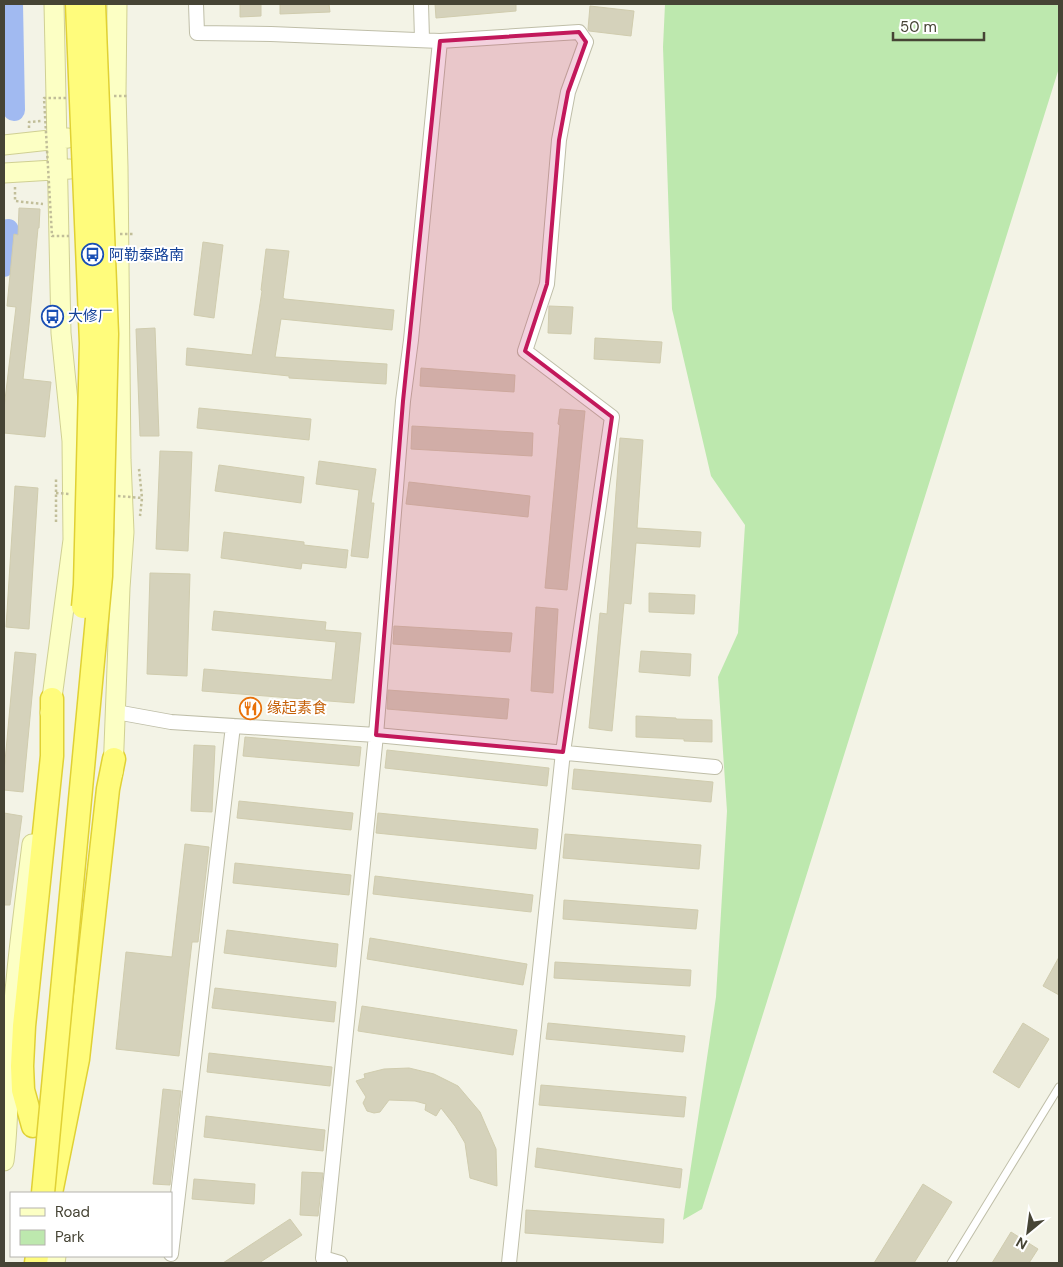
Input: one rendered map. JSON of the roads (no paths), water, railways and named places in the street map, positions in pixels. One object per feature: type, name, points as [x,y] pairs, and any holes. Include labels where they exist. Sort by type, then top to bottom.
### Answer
[{"type":"highway","points":[[27,1192],[85,585],[91,343],[77,4]]},
{"type":"highway","points":[[43,1192],[101,576],[108,334],[94,4]]},
{"type":"highway","points":[[34,1126],[23,1090],[23,1046],[52,756],[52,699]]},
{"type":"highway","points":[[51,1192],[78,1059],[103,837],[114,758]]},
{"type":"main road","points":[[4,1162],[21,930],[73,540],[72,441],[61,333],[54,4]]},
{"type":"main road","points":[[62,1192],[70,1127],[90,1006],[112,822],[120,588],[124,532],[120,460],[116,93],[117,4]]},
{"type":"main road","points":[[4,145],[117,135]]},
{"type":"main road","points":[[4,173],[118,167]]},
{"type":"street","points":[[196,4],[197,33],[440,41],[579,32],[586,42],[568,92],[559,140],[547,284],[525,350],[612,417],[563,752],[509,1263]]},
{"type":"street","points":[[421,4],[422,40]]},
{"type":"street","points":[[340,1263],[319,1260],[376,735],[403,401],[411,340],[440,41]]},
{"type":"street","points":[[116,712],[171,722],[376,735],[715,767]]},
{"type":"street","points":[[172,1246],[232,726]]},
{"type":"lane","points":[[950,1263],[1059,1087]]},
{"type":"waterway","points":[[12,4],[14,110]]},
{"type":"waterway","points":[[4,266],[8,230]]},
{"type":"place","name":"阿勒泰路南","points":[[93,255]]},
{"type":"place","name":"大修厂","points":[[52,316]]},
{"type":"place","name":"缘起素食","points":[[251,708]]}]
